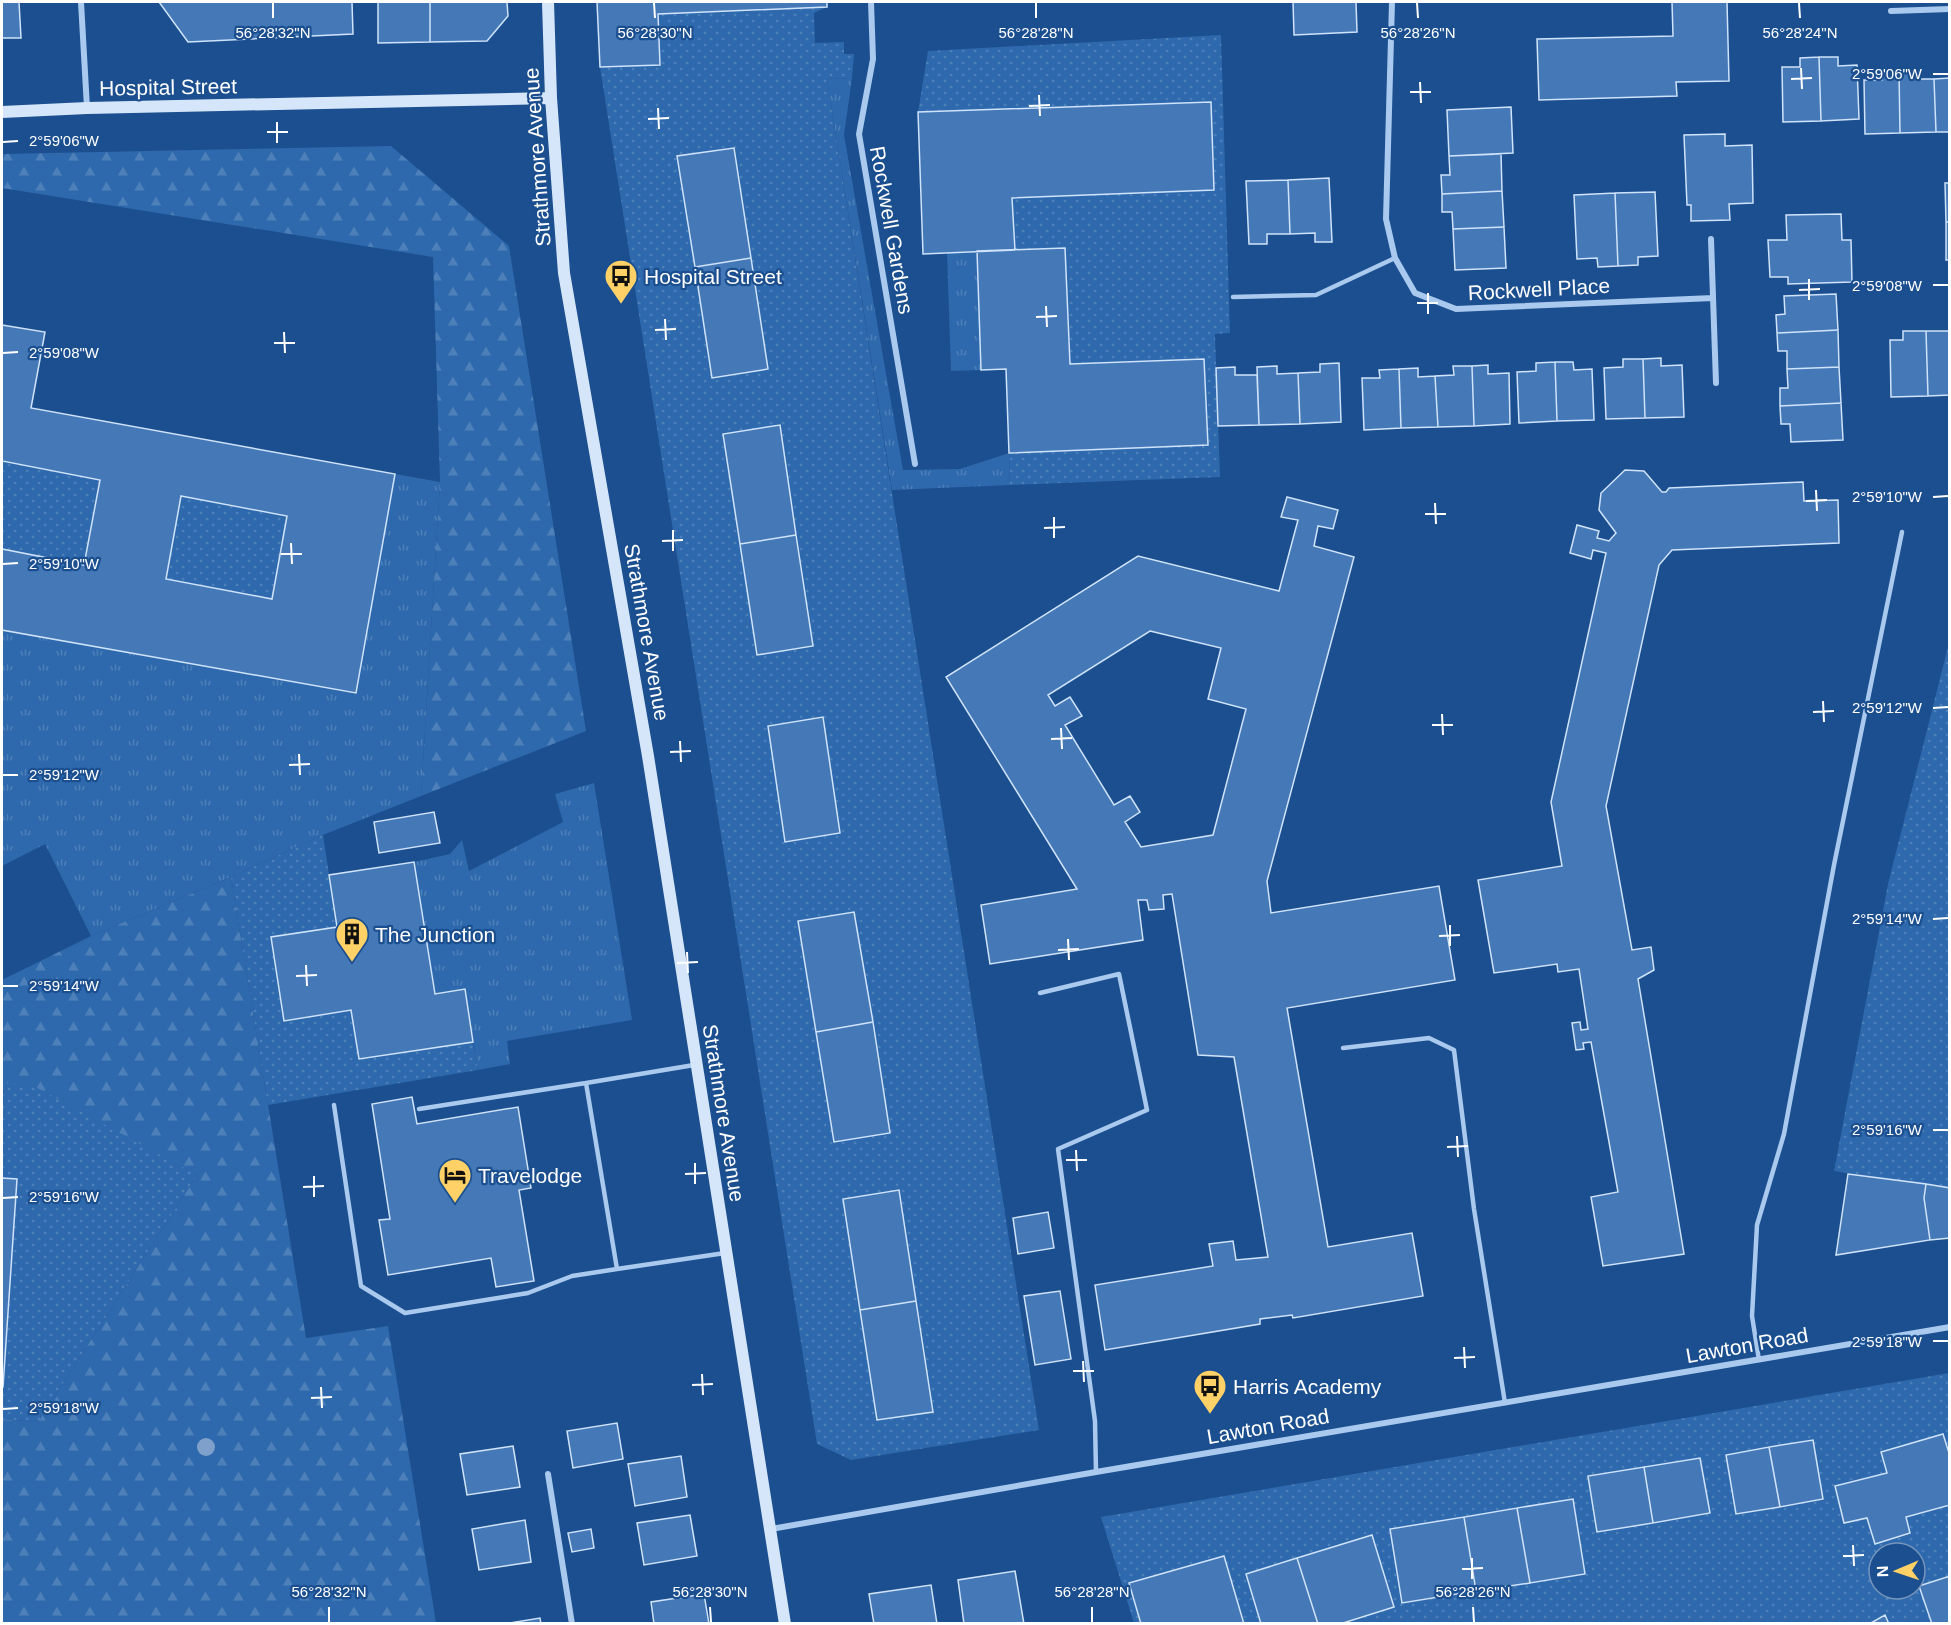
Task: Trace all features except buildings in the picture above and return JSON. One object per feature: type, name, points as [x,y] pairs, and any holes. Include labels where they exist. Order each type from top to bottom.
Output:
[{"type":"street","points":[[81,2],[87,108]]},
{"type":"street","name":"Strathmore Avenue","points":[[548,2],[551,98],[564,273],[629,642],[784,1623]]},
{"type":"street","name":"Rockwell Gardens","points":[[871,2],[873,59],[859,134],[915,464]]},
{"type":"street","name":"Rockwell Place","points":[[1392,2],[1386,219],[1395,258],[1415,293],[1456,309],[1713,298]]},
{"type":"street","points":[[1891,11],[1950,9]]},
{"type":"street","name":"Hospital Street","points":[[2,112],[87,108],[551,98]]},
{"type":"street","points":[[1711,239],[1716,383]]},
{"type":"street","name":"Lawton Road","points":[[770,1529],[1950,1327]]},
{"type":"street","points":[[548,1474],[572,1623]]},
{"type":"lane","points":[[1233,297],[1316,295],[1395,258]]},
{"type":"lane","points":[[1759,1360],[1752,1316],[1757,1225],[1784,1134],[1836,854],[1902,532]]},
{"type":"lane","points":[[1040,993],[1119,974],[1147,1110],[1058,1149],[1095,1421],[1096,1472]]},
{"type":"lane","points":[[1342,1048],[1429,1038],[1454,1050],[1474,1209],[1505,1402]]},
{"type":"lane","points":[[419,1109],[697,1065]]},
{"type":"lane","points":[[586,1083],[617,1269]]},
{"type":"lane","points":[[334,1106],[361,1286],[405,1313],[528,1293],[572,1276],[725,1253]]},
{"type":"green space","points":[[827,7],[814,13],[815,43],[844,42],[844,54],[854,54],[852,78],[827,79],[1039,1430],[851,1460],[817,1444],[600,67],[660,65],[658,14]]},
{"type":"green space","points":[[1221,35],[1230,333],[1215,334],[1220,477],[1010,485],[1009,453],[1208,445],[1204,359],[1070,364],[1065,249],[1015,250],[1012,198],[1214,190],[1211,102],[918,112],[928,51]]},
{"type":"green space","points":[[852,78],[844,135],[903,470],[960,469],[1009,453],[1010,485],[892,490],[827,79]]},
{"type":"green space","points":[[391,146],[509,246],[586,731],[421,796],[440,482],[433,257],[2,188],[2,154]]},
{"type":"green space","points":[[977,251],[981,370],[951,371],[947,253]]},
{"type":"green space","points":[[2,461],[100,480],[84,565],[2,549]]},
{"type":"green space","points":[[395,474],[440,482],[421,796],[323,835],[91,936],[45,844],[2,866],[2,630],[356,693]]},
{"type":"green space","points":[[181,496],[287,516],[272,599],[166,579]]},
{"type":"green space","points":[[1949,643],[1949,1188],[1834,1171],[1888,884]]},
{"type":"green space","points":[[594,783],[632,1020],[507,1041],[510,1064],[478,1070],[465,989],[435,994],[414,862],[450,854],[462,840],[469,871],[563,822],[555,794]]},
{"type":"green space","points":[[323,835],[337,927],[271,938],[284,1021],[351,1010],[360,1059],[473,1042],[478,1070],[268,1105],[231,877]]},
{"type":"green space","points":[[231,877],[306,1338],[388,1326],[436,1623],[2,1623],[2,1419],[38,1422],[197,1175],[5,1083],[2,1097],[2,980],[91,936]]},
{"type":"green space","points":[[4,1083],[32,1085],[197,1175],[38,1422],[2,1419],[2,1387],[17,1179],[2,1178]]},
{"type":"green space","points":[[1949,1373],[1949,1623],[1134,1623],[1101,1517]]},
{"type":"place","name":"Hospital Street","points":[[621,305]]},
{"type":"place","name":"The Junction","points":[[352,963]]},
{"type":"place","name":"Travelodge","points":[[455,1204]]},
{"type":"place","name":"Harris Academy","points":[[1210,1415]]}]
